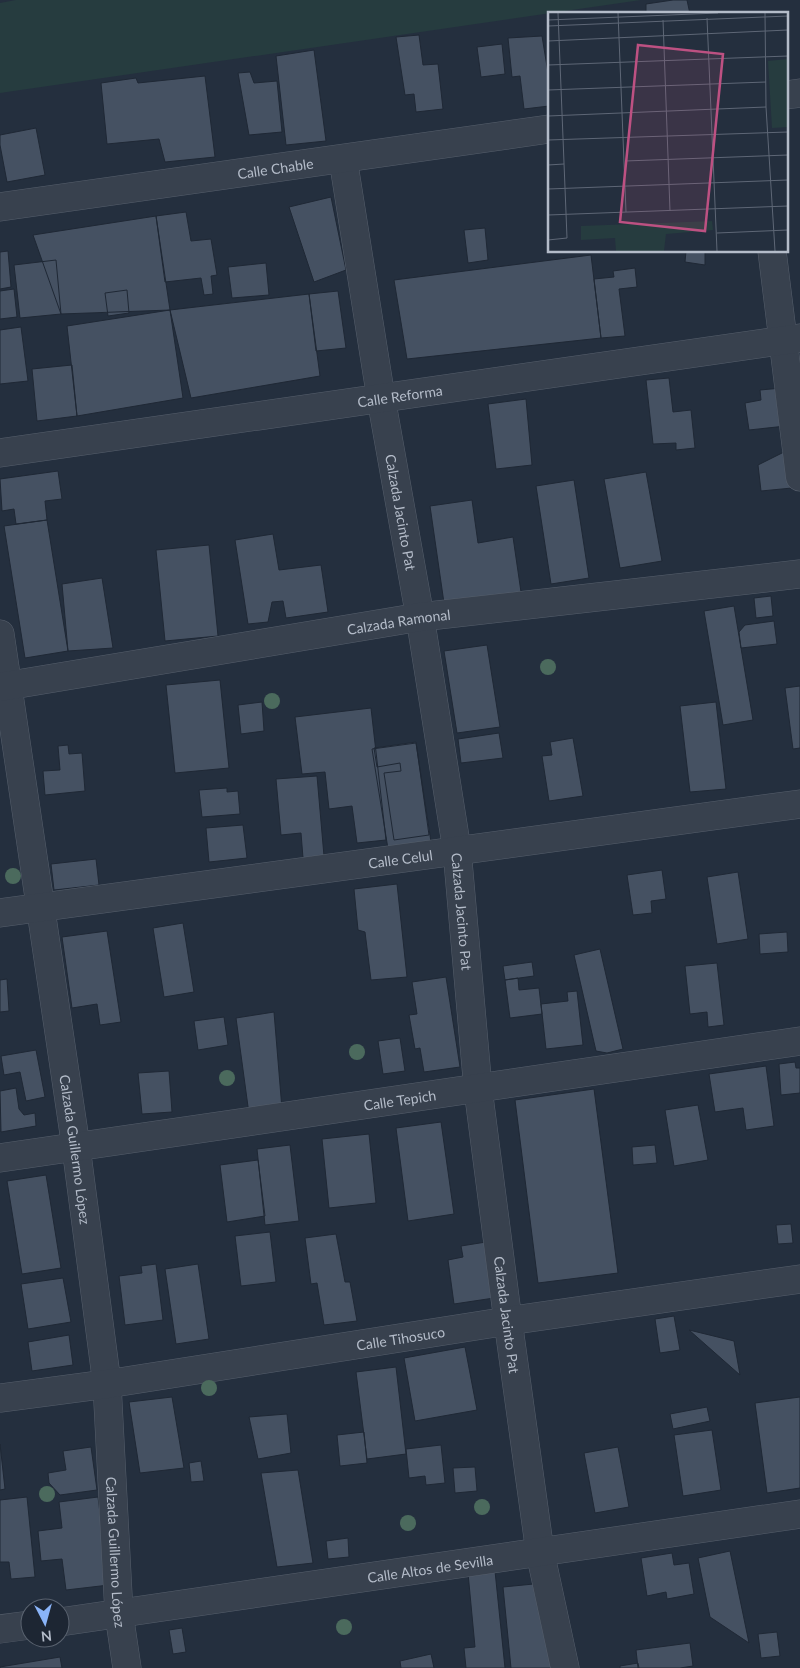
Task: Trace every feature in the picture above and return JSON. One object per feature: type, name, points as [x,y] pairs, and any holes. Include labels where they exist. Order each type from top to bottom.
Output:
[{"type":"street","name":"Calle Chable","points":[[0,207],[548,129]]},
{"type":"street","name":"Calzada Jacinto Pat","points":[[343,159],[381,398],[420,617],[456,850],[478,1089],[508,1321],[540,1552],[565,1668]]},
{"type":"street","points":[[772,252],[792,339],[800,477]]},
{"type":"street","name":"Calle Reforma","points":[[0,453],[792,339]]},
{"type":"street","name":"Calzada Ramonal","points":[[4,687],[420,617],[800,574]]},
{"type":"street","name":"Calzada Guillermo López","points":[[0,634],[4,687],[76,1148],[107,1384],[119,1614],[127,1668]]},
{"type":"street","name":"Calle Celul","points":[[0,913],[800,804]]},
{"type":"street","name":"Calle Tepich","points":[[0,1158],[800,1041]]},
{"type":"street","name":"Calle Tihosuco","points":[[0,1398],[107,1384],[508,1321],[800,1278]]},
{"type":"street","name":"Calle Altos de Sevilla","points":[[70,1621],[800,1514]]},
{"type":"street","points":[[0,1629],[20,1627]]},
{"type":"green space","points":[[16,0],[641,0],[0,93],[0,3]]},
{"type":"building","points":[[687,0],[690,12],[646,12],[646,4]]},
{"type":"building","points":[[419,35],[423,65],[438,64],[443,109],[416,112],[414,94],[405,95],[396,37]]},
{"type":"building","points":[[542,36],[548,73],[548,106],[524,109],[520,76],[512,77],[508,38]]},
{"type":"building","points":[[502,44],[505,74],[481,77],[477,47]]},
{"type":"building","points":[[314,50],[326,141],[286,145],[276,56]]},
{"type":"building","points":[[250,72],[254,83],[277,81],[282,132],[249,135],[238,73]]},
{"type":"building","points":[[205,76],[215,157],[165,162],[159,139],[107,144],[101,83],[136,78],[138,83]]},
{"type":"building","points":[[36,128],[45,175],[7,182],[0,135]]},
{"type":"building","points":[[331,197],[346,270],[314,282],[289,207]]},
{"type":"building","points":[[186,212],[191,241],[211,239],[217,275],[211,276],[213,294],[204,295],[201,278],[165,282],[156,216]]},
{"type":"building","points":[[156,216],[170,310],[61,314],[33,235]]},
{"type":"building","points":[[485,228],[488,260],[468,263],[464,230]]},
{"type":"building","points":[[8,251],[11,287],[0,289],[0,252]]},
{"type":"building","points":[[686,252],[705,252],[705,265],[685,262]]},
{"type":"building","points":[[591,255],[601,338],[407,359],[394,280]]},
{"type":"building","points":[[56,260],[61,314],[20,318],[14,265]]},
{"type":"building","points":[[266,263],[269,295],[232,298],[228,267]]},
{"type":"building","points":[[635,268],[637,287],[619,289],[625,336],[601,338],[594,279],[614,277],[613,271]]},
{"type":"building","points":[[14,289],[17,317],[0,319],[0,291]]},
{"type":"building","points":[[127,290],[129,313],[108,316],[105,293]]},
{"type":"building","points":[[338,291],[346,348],[316,351],[309,294]]},
{"type":"building","points":[[309,294],[320,376],[191,398],[170,310]]},
{"type":"building","points":[[170,310],[183,398],[77,416],[67,326]]},
{"type":"building","points":[[21,327],[28,381],[0,384],[0,330]]},
{"type":"building","points":[[72,365],[77,416],[37,421],[32,369]]},
{"type":"building","points":[[669,378],[673,412],[691,410],[695,448],[676,450],[676,443],[653,444],[646,380]]},
{"type":"building","points":[[782,388],[786,426],[749,430],[745,403],[761,400],[760,390]]},
{"type":"building","points":[[526,399],[532,465],[496,469],[488,404]]},
{"type":"building","points":[[788,450],[792,488],[761,491],[758,465]]},
{"type":"building","points":[[58,471],[62,499],[45,501],[47,520],[16,524],[14,509],[2,511],[0,479]]},
{"type":"building","points":[[646,472],[662,561],[620,568],[604,479]]},
{"type":"building","points":[[574,480],[589,578],[551,584],[536,486]]},
{"type":"building","points":[[472,500],[478,543],[513,537],[521,592],[444,603],[430,506]]},
{"type":"building","points":[[47,520],[68,651],[25,658],[4,526]]},
{"type":"building","points":[[273,534],[279,570],[321,565],[328,612],[286,618],[283,601],[272,602],[268,622],[248,624],[235,540]]},
{"type":"building","points":[[209,545],[218,636],[165,641],[156,550]]},
{"type":"building","points":[[102,578],[113,648],[68,651],[62,584]]},
{"type":"building","points":[[771,596],[773,616],[756,618],[754,598]]},
{"type":"building","points":[[734,606],[753,720],[723,725],[704,611]]},
{"type":"building","points":[[774,621],[777,644],[741,648],[739,632],[745,625]]},
{"type":"building","points":[[487,645],[500,727],[457,733],[444,651]]},
{"type":"building","points":[[220,680],[229,768],[175,773],[166,685]]},
{"type":"building","points":[[800,686],[800,748],[793,749],[785,688]]},
{"type":"building","points":[[262,702],[264,731],[241,734],[238,705]]},
{"type":"building","points":[[716,702],[726,789],[690,792],[680,706]]},
{"type":"building","points":[[371,708],[386,840],[357,843],[352,806],[329,809],[325,772],[302,774],[295,717]]},
{"type":"building","points":[[499,733],[503,758],[461,763],[458,739]]},
{"type":"building","points":[[573,738],[583,796],[549,801],[542,756],[552,755],[550,742]]},
{"type":"building","points":[[416,742],[429,835],[394,840],[384,773],[401,771],[400,763],[377,767],[374,748]]},
{"type":"building","points":[[416,743],[431,842],[388,849],[372,749]]},
{"type":"building","points":[[68,745],[69,754],[82,753],[85,791],[45,795],[43,771],[60,770],[58,746]]},
{"type":"building","points":[[317,776],[324,856],[303,858],[301,833],[281,835],[276,779]]},
{"type":"building","points":[[227,788],[227,792],[238,791],[240,814],[202,817],[199,790]]},
{"type":"building","points":[[243,825],[247,858],[209,862],[206,828]]},
{"type":"building","points":[[96,859],[99,885],[54,890],[51,864]]},
{"type":"building","points":[[662,870],[666,899],[651,901],[652,913],[633,915],[627,875]]},
{"type":"building","points":[[738,872],[748,939],[717,944],[707,877]]},
{"type":"building","points":[[397,884],[407,977],[371,980],[365,932],[358,930],[354,889]]},
{"type":"building","points":[[183,923],[194,992],[164,997],[153,928]]},
{"type":"building","points":[[107,931],[121,1022],[100,1025],[97,1004],[72,1008],[62,937]]},
{"type":"building","points":[[787,932],[788,952],[760,954],[759,934]]},
{"type":"building","points":[[600,949],[623,1049],[607,1053],[596,1051],[574,955]]},
{"type":"building","points":[[532,962],[534,976],[505,980],[503,966]]},
{"type":"building","points":[[717,963],[724,1025],[708,1027],[707,1012],[690,1014],[685,966]]},
{"type":"building","points":[[446,977],[460,1067],[424,1072],[420,1048],[415,1049],[409,1015],[417,1014],[412,982]]},
{"type":"building","points":[[518,978],[519,990],[539,988],[542,1014],[510,1018],[505,980]]},
{"type":"building","points":[[7,979],[9,1011],[0,1012],[0,980]]},
{"type":"building","points":[[577,991],[583,1045],[546,1049],[541,1004],[568,1001],[567,992]]},
{"type":"building","points":[[274,1012],[282,1109],[249,1114],[236,1018]]},
{"type":"building","points":[[224,1017],[228,1045],[198,1050],[194,1021]]},
{"type":"building","points":[[400,1038],[405,1071],[383,1074],[378,1041]]},
{"type":"building","points":[[36,1050],[45,1097],[26,1101],[20,1072],[4,1075],[1,1056]]},
{"type":"building","points":[[795,1062],[796,1068],[800,1068],[800,1093],[781,1095],[779,1064]]},
{"type":"building","points":[[766,1066],[774,1126],[746,1130],[743,1108],[715,1112],[709,1074]]},
{"type":"building","points":[[169,1071],[172,1112],[142,1114],[138,1073]]},
{"type":"building","points":[[16,1088],[19,1109],[24,1115],[35,1113],[36,1126],[1,1132],[0,1091]]},
{"type":"building","points":[[594,1089],[618,1273],[538,1283],[515,1100]]},
{"type":"building","points":[[698,1105],[708,1160],[674,1166],[665,1110]]},
{"type":"building","points":[[441,1122],[454,1214],[408,1221],[396,1128]]},
{"type":"building","points":[[369,1134],[376,1203],[329,1208],[322,1139]]},
{"type":"building","points":[[290,1145],[299,1221],[265,1225],[257,1149]]},
{"type":"building","points":[[655,1145],[657,1163],[633,1165],[632,1147]]},
{"type":"building","points":[[258,1160],[265,1216],[227,1222],[220,1165]]},
{"type":"building","points":[[46,1175],[61,1268],[22,1274],[7,1181]]},
{"type":"building","points":[[791,1224],[793,1243],[778,1244],[776,1225]]},
{"type":"building","points":[[270,1232],[276,1282],[241,1286],[235,1236]]},
{"type":"building","points":[[336,1234],[345,1282],[350,1282],[357,1321],[324,1325],[317,1283],[311,1284],[305,1238]]},
{"type":"building","points":[[486,1242],[494,1298],[454,1304],[448,1260],[463,1257],[461,1246]]},
{"type":"building","points":[[156,1264],[163,1320],[125,1325],[119,1276],[142,1273],[141,1266]]},
{"type":"building","points":[[198,1264],[209,1339],[176,1344],[165,1269]]},
{"type":"building","points":[[63,1278],[71,1322],[28,1329],[21,1284]]},
{"type":"building","points":[[674,1316],[680,1350],[660,1353],[655,1319]]},
{"type":"building","points":[[689,1330],[734,1341],[740,1375]]},
{"type":"building","points":[[69,1335],[73,1365],[32,1371],[28,1342]]},
{"type":"building","points":[[465,1347],[477,1410],[415,1421],[404,1358]]},
{"type":"building","points":[[396,1367],[406,1454],[367,1459],[356,1372]]},
{"type":"building","points":[[172,1397],[184,1468],[140,1473],[129,1402]]},
{"type":"building","points":[[800,1397],[800,1488],[767,1493],[755,1403]]},
{"type":"building","points":[[707,1407],[710,1421],[673,1429],[670,1414]]},
{"type":"building","points":[[287,1414],[291,1453],[258,1459],[249,1417]]},
{"type":"building","points":[[712,1430],[721,1490],[683,1496],[674,1435]]},
{"type":"building","points":[[364,1432],[367,1463],[340,1466],[337,1435]]},
{"type":"building","points":[[0,1444],[5,1489],[0,1490]]},
{"type":"building","points":[[441,1445],[445,1483],[426,1485],[425,1476],[409,1478],[406,1449]]},
{"type":"building","points":[[91,1447],[97,1490],[60,1495],[49,1483],[48,1473],[66,1470],[63,1451]]},
{"type":"building","points":[[618,1447],[629,1507],[595,1513],[584,1453]]},
{"type":"building","points":[[201,1461],[204,1481],[191,1482],[189,1463]]},
{"type":"building","points":[[475,1467],[477,1491],[455,1493],[453,1468]]},
{"type":"building","points":[[298,1470],[313,1563],[277,1567],[261,1473]]},
{"type":"building","points":[[27,1497],[35,1577],[11,1579],[9,1562],[0,1562],[0,1500]]},
{"type":"building","points":[[98,1497],[109,1585],[66,1590],[62,1559],[41,1561],[38,1531],[62,1528],[59,1502]]},
{"type":"building","points":[[348,1538],[349,1557],[328,1559],[326,1541]]},
{"type":"building","points":[[730,1551],[749,1643],[710,1617],[698,1558]]},
{"type":"building","points":[[672,1553],[674,1565],[689,1563],[694,1594],[667,1599],[666,1592],[647,1596],[641,1558]]},
{"type":"building","points":[[495,1571],[505,1668],[466,1668],[464,1648],[475,1647],[468,1573]]},
{"type":"building","points":[[544,1583],[551,1668],[511,1668],[503,1587]]},
{"type":"building","points":[[182,1628],[186,1652],[173,1654],[169,1630]]},
{"type":"building","points":[[777,1632],[780,1656],[761,1658],[758,1634]]},
{"type":"building","points":[[690,1643],[693,1666],[680,1668],[638,1668],[636,1650]]},
{"type":"building","points":[[431,1654],[434,1668],[401,1668],[400,1661]]},
{"type":"building","points":[[60,1657],[62,1668],[0,1668],[0,1667]]},
{"type":"building","points":[[638,1663],[639,1668],[620,1668],[620,1666]]}]
